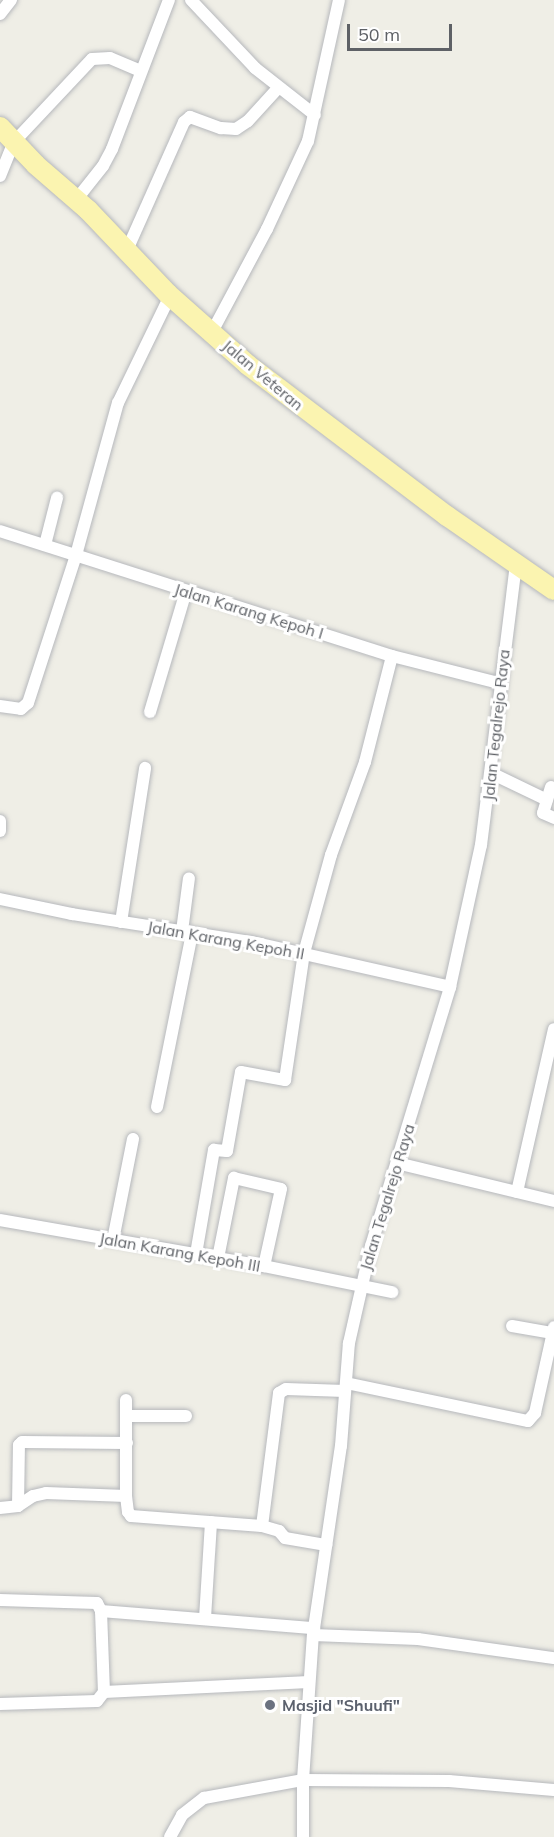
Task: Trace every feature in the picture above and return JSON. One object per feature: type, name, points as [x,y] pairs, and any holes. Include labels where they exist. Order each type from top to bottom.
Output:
[{"type":"main road","name":"Jalan Veteran","points":[[0,127],[127,250],[170,296],[248,365],[304,409],[554,590]]},
{"type":"street","points":[[0,14],[11,0]]},
{"type":"street","points":[[76,200],[97,175],[112,149],[169,0]]},
{"type":"street","points":[[191,0],[255,68],[315,115]]},
{"type":"street","points":[[212,332],[267,229],[308,141],[339,0]]},
{"type":"street","points":[[0,176],[14,142],[92,58],[110,58],[140,71]]},
{"type":"street","points":[[127,250],[184,122],[190,117],[221,128],[239,128],[278,88]]},
{"type":"street","points":[[0,706],[21,709],[28,703],[76,555],[118,403],[170,296]]},
{"type":"street","points":[[45,545],[57,498]]},
{"type":"street","name":"Jalan Karang Kepoh I","points":[[0,531],[392,656],[499,683]]},
{"type":"street","name":"Jalan Tegalrejo Raya","points":[[303,1837],[303,1780],[313,1631],[341,1446],[349,1343],[360,1286],[450,987],[481,845],[491,773],[499,683],[516,564]]},
{"type":"street","points":[[150,712],[186,591]]},
{"type":"street","points":[[196,1254],[214,1149],[227,1151],[241,1072],[285,1080],[304,953],[331,855],[365,762],[392,656]]},
{"type":"street","points":[[121,922],[145,768]]},
{"type":"street","points":[[491,773],[547,800]]},
{"type":"street","points":[[551,787],[543,813],[554,818]]},
{"type":"street","points":[[0,821],[0,831]]},
{"type":"street","points":[[157,1107],[187,932],[189,878]]},
{"type":"street","name":"Jalan Karang Kepoh II","points":[[0,899],[304,953],[450,987]]},
{"type":"street","points":[[517,1192],[554,1029]]},
{"type":"street","points":[[113,1240],[133,1139]]},
{"type":"street","points":[[397,1164],[554,1201]]},
{"type":"street","points":[[218,1258],[234,1178],[281,1189],[264,1266]]},
{"type":"street","name":"Jalan Karang Kepoh III","points":[[0,1220],[264,1266],[392,1292]]},
{"type":"street","points":[[262,1526],[279,1393],[286,1389],[345,1387],[528,1420],[535,1413],[553,1327],[512,1326]]},
{"type":"street","points":[[126,1400],[126,1496],[128,1512],[131,1516],[262,1526],[279,1531],[285,1538],[326,1545]]},
{"type":"street","points":[[127,1416],[186,1416]]},
{"type":"street","points":[[18,1506],[19,1445],[22,1442],[127,1443]]},
{"type":"street","points":[[0,1508],[18,1506],[33,1496],[46,1493],[126,1496]]},
{"type":"street","points":[[205,1618],[211,1522]]},
{"type":"street","points":[[0,1599],[90,1601],[97,1604],[101,1611],[104,1692],[97,1701],[0,1704]]},
{"type":"street","points":[[101,1611],[205,1618],[313,1631],[418,1639],[554,1658]]},
{"type":"street","points":[[104,1692],[309,1682]]},
{"type":"street","points":[[170,1837],[182,1815],[204,1798],[303,1780],[449,1781],[554,1790]]},
{"type":"place","name":"Masjid \"Shuufi\"","points":[[270,1705]]}]
